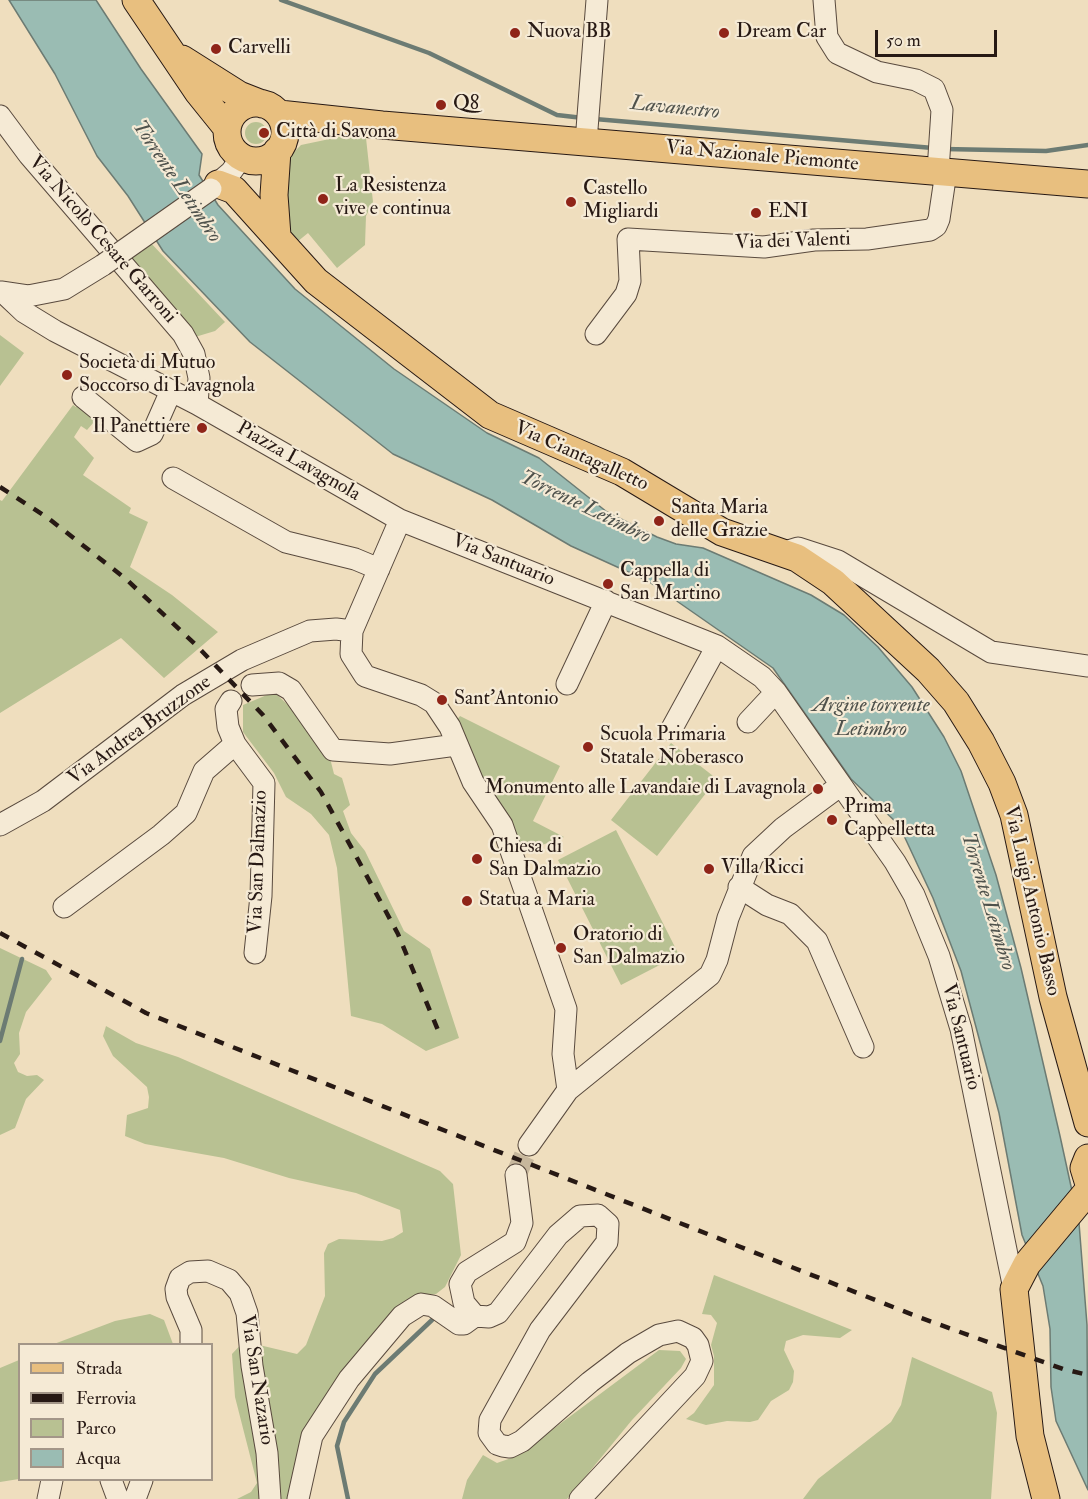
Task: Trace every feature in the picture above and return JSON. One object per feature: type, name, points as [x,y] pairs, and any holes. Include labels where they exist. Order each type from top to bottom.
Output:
[{"type":"main road","points":[[136,0],[174,53],[198,92],[227,129],[230,145],[264,152]]},
{"type":"main road","points":[[174,53],[239,95],[271,109],[285,132],[264,152]]},
{"type":"main road","points":[[227,129],[235,111],[253,103],[271,109]]},
{"type":"main road","name":"Via Nazionale Piemonte","points":[[271,109],[353,123],[586,137],[1088,184]]},
{"type":"main road","name":"Via Nazionale Piemonte","points":[[264,152],[353,123]]},
{"type":"main road","points":[[264,152],[274,195],[277,236]]},
{"type":"main road","name":"Via Ciantagalletto","points":[[214,186],[234,190],[316,281],[490,415],[515,428],[622,472],[722,532],[784,552]]},
{"type":"main road","name":"Via Luigi Antonio Basso","points":[[784,552],[817,569],[884,628],[956,702],[981,742],[1002,783],[1014,815],[1053,997],[1088,1123]]},
{"type":"main road","points":[[1014,1288],[1027,1264],[1085,1192],[1084,1168],[1088,1158]]},
{"type":"main road","name":"Via Santuario","points":[[1014,1288],[1030,1436],[1046,1499]]},
{"type":"street","points":[[824,0],[827,37],[837,53],[877,72],[916,80],[934,89],[942,110],[942,172]]},
{"type":"street","points":[[586,137],[590,3]]},
{"type":"street","name":"Via Nicolò Cesare Garroni","points":[[0,116],[29,155],[183,334],[194,354],[199,378],[197,404]]},
{"type":"street","points":[[3,293],[28,296],[64,289],[103,265],[264,152]]},
{"type":"street","name":"Via dei Valenti","points":[[596,334],[626,294],[630,281],[628,239],[764,247],[814,240],[867,239],[930,230],[936,226],[939,219],[942,172]]},
{"type":"street","name":"Piazza Lavagnola","points":[[3,293],[24,312],[55,331],[197,404],[400,520]]},
{"type":"street","points":[[83,397],[133,441],[137,441],[152,434],[171,390]]},
{"type":"street","points":[[173,478],[285,542],[355,559],[380,569]]},
{"type":"street","points":[[400,520],[352,631],[351,654],[364,676],[421,695],[434,703],[450,727],[473,782],[502,825],[566,1009],[562,1054],[568,1090]]},
{"type":"street","name":"Via Santuario","points":[[400,520],[717,646],[762,677],[776,692],[895,862],[914,895],[939,957],[961,1029],[1014,1288]]},
{"type":"street","name":"Via Ciantagalletto","points":[[784,552],[798,548],[838,561],[992,652],[1088,666]]},
{"type":"street","points":[[567,684],[606,602]]},
{"type":"street","name":"Via Andrea Bruzzone","points":[[0,825],[43,801],[183,695],[274,644],[310,631],[336,629],[352,631]]},
{"type":"street","points":[[671,730],[717,646]]},
{"type":"street","points":[[252,685],[279,682],[291,690],[333,750],[390,754],[456,745]]},
{"type":"street","points":[[748,722],[776,692]]},
{"type":"street","name":"Via San Dalmazio","points":[[231,701],[226,709],[228,727],[235,744],[264,783],[261,896],[255,953]]},
{"type":"street","points":[[64,907],[161,835],[186,813],[204,771],[235,744]]},
{"type":"street","points":[[529,1144],[568,1090],[710,975],[717,960],[739,887],[753,856],[783,828],[841,785]]},
{"type":"street","points":[[739,887],[768,905],[790,914],[817,941],[863,1047]]},
{"type":"street","points":[[475,1316],[464,1303],[460,1284],[467,1272],[515,1242],[522,1223],[516,1174]]},
{"type":"street","points":[[298,1499],[312,1436],[350,1379],[402,1316],[421,1304],[433,1306],[459,1324],[464,1324],[475,1316],[489,1317],[498,1312],[558,1235],[580,1216],[598,1215],[608,1224],[607,1242],[540,1330],[490,1419],[489,1433],[497,1444],[503,1446],[510,1447],[522,1441],[590,1382],[628,1353],[659,1335],[678,1331],[693,1338],[698,1345],[702,1361],[694,1376],[580,1499]]},
{"type":"street","name":"Via San Nazario","points":[[191,1343],[191,1330],[177,1298],[176,1289],[180,1278],[190,1272],[208,1271],[229,1280],[240,1293],[247,1313],[252,1366],[267,1453],[270,1499]]},
{"type":"street","points":[[48,1499],[52,1481]]},
{"type":"street","points":[[112,1481],[118,1499]]},
{"type":"street","points":[[135,1499],[141,1481]]},
{"type":"green space","points":[[256,122],[264,125],[267,133],[264,141],[256,144],[248,141],[245,133],[248,125]]},
{"type":"green space","points":[[344,136],[366,138],[373,202],[366,216],[365,245],[337,268],[308,233],[297,242],[290,235],[286,166],[292,154],[301,145]]},
{"type":"green space","points":[[149,241],[225,322],[215,331],[195,337],[126,260]]},
{"type":"green space","points":[[0,335],[24,353],[0,386]]},
{"type":"green space","points":[[81,400],[100,415],[87,430],[81,426],[74,437],[94,458],[83,475],[131,508],[129,513],[148,522],[130,567],[172,595],[218,632],[164,678],[121,638],[0,713],[0,500],[2,501],[73,405],[76,407]]},
{"type":"green space","points":[[274,692],[300,716],[329,754],[334,774],[342,778],[350,805],[343,811],[351,833],[365,851],[404,931],[430,949],[459,1038],[426,1051],[382,1024],[351,1016],[337,868],[329,835],[311,814],[286,797],[274,773],[243,732],[243,705]]},
{"type":"green space","points":[[460,716],[560,766],[533,821],[564,837],[520,853],[508,823],[459,734],[455,722]]},
{"type":"green space","points":[[671,743],[717,779],[657,856],[611,820]]},
{"type":"green space","points":[[616,830],[679,955],[621,985],[558,860]]},
{"type":"green space","points":[[0,948],[46,970],[52,979],[26,1012],[19,1033],[20,1054],[14,1063],[18,1072],[27,1076],[37,1075],[44,1080],[26,1099],[15,1128],[0,1135]]},
{"type":"green space","points":[[106,1026],[136,1043],[178,1057],[440,1171],[453,1184],[461,1255],[445,1287],[436,1294],[413,1297],[332,1393],[294,1499],[237,1499],[251,1492],[257,1483],[235,1397],[232,1354],[246,1339],[255,1344],[297,1354],[306,1345],[325,1296],[324,1253],[328,1244],[339,1239],[382,1241],[393,1238],[403,1232],[400,1210],[356,1193],[289,1178],[224,1158],[145,1144],[125,1136],[127,1115],[148,1108],[149,1097],[147,1087],[113,1056],[103,1036]]},
{"type":"green space","points":[[714,1275],[852,1330],[840,1338],[803,1335],[786,1341],[784,1350],[794,1371],[793,1382],[789,1390],[771,1401],[758,1420],[727,1421],[706,1425],[686,1419],[694,1413],[714,1385],[714,1356],[711,1345],[717,1323],[711,1315],[702,1314]]},
{"type":"green space","points":[[150,1314],[164,1320],[173,1343],[57,1343],[115,1321]]},
{"type":"green space","points":[[659,1350],[680,1351],[686,1359],[681,1368],[632,1420],[567,1499],[462,1499],[467,1480],[483,1455],[497,1463],[517,1456]]},
{"type":"green space","points":[[912,1357],[992,1392],[997,1413],[991,1499],[803,1499],[818,1479],[891,1422],[901,1405]]},
{"type":"green space","points":[[18,1360],[18,1479],[0,1482],[0,1368]]},
{"type":"water","name":"Argine torrente Letimbro","points":[[9,0],[96,0],[141,69],[202,154],[199,175],[218,205],[295,289],[394,369],[487,433],[539,458],[607,512],[657,537],[676,544],[703,548],[811,595],[844,615],[878,647],[912,687],[944,737],[961,771],[996,875],[1021,968],[1060,1136],[1079,1223],[1087,1325],[1088,1490],[1056,1421],[1051,1387],[1050,1329],[1043,1286],[1022,1235],[999,1113],[961,971],[933,898],[899,825],[851,779],[773,668],[648,581],[571,546],[492,500],[393,454],[250,342],[163,251],[128,196],[97,156],[55,74]]},
{"type":"waterway","name":"Lavanestro","points":[[281,0],[429,53],[557,115],[583,118]]},
{"type":"waterway","name":"Lavanestro","points":[[595,119],[933,148]]},
{"type":"waterway","name":"Lavanestro","points":[[944,149],[1046,151],[1088,145]]},
{"type":"waterway","points":[[0,1041],[22,959]]},
{"type":"waterway","points":[[348,1499],[337,1446],[344,1422],[375,1374],[432,1320]]},
{"type":"tunnel","points":[[516,1175],[529,1145]]},
{"type":"railway","points":[[0,487],[48,518],[126,579],[196,645],[263,715],[321,792],[398,934],[440,1035]]},
{"type":"railway","points":[[0,933],[146,1013],[921,1318],[1063,1369],[1088,1375]]},
{"type":"place","name":"Nuova BB","points":[[515,33]]},
{"type":"place","name":"Dream Car","points":[[724,33]]},
{"type":"place","name":"Carvelli","points":[[216,49]]},
{"type":"place","name":"Q8","points":[[441,105]]},
{"type":"place","name":"Città di Savona","points":[[264,133]]},
{"type":"place","name":"La Resistenza vive e continua","points":[[323,199]]},
{"type":"place","name":"Castello Migliardi","points":[[571,202]]},
{"type":"place","name":"ENI","points":[[756,213]]},
{"type":"place","name":"Società di Mutuo Soccorso di Lavagnola","points":[[67,375]]},
{"type":"place","name":"Il Panettiere","points":[[202,428]]},
{"type":"place","name":"Santa Maria delle Grazie","points":[[659,521]]},
{"type":"place","name":"Cappella di San Martino","points":[[608,584]]},
{"type":"place","name":"Sant'Antonio","points":[[442,700]]},
{"type":"place","name":"Scuola Primaria Statale Noberasco","points":[[588,747]]},
{"type":"place","name":"Monumento alle Lavandaie di Lavagnola","points":[[818,789]]},
{"type":"place","name":"Prima Cappelletta","points":[[832,820]]},
{"type":"place","name":"Chiesa di San Dalmazio","points":[[477,859]]},
{"type":"place","name":"Villa Ricci","points":[[709,869]]},
{"type":"place","name":"Statua a Maria","points":[[467,901]]},
{"type":"place","name":"Oratorio di San Dalmazio","points":[[561,948]]},
{"type":"water label","name":"Torrente Letimbro","points":[[176,182]]},
{"type":"water label","name":"Torrente Letimbro","points":[[585,508]]},
{"type":"water label","name":"Torrente Letimbro","points":[[987,902]]}]
